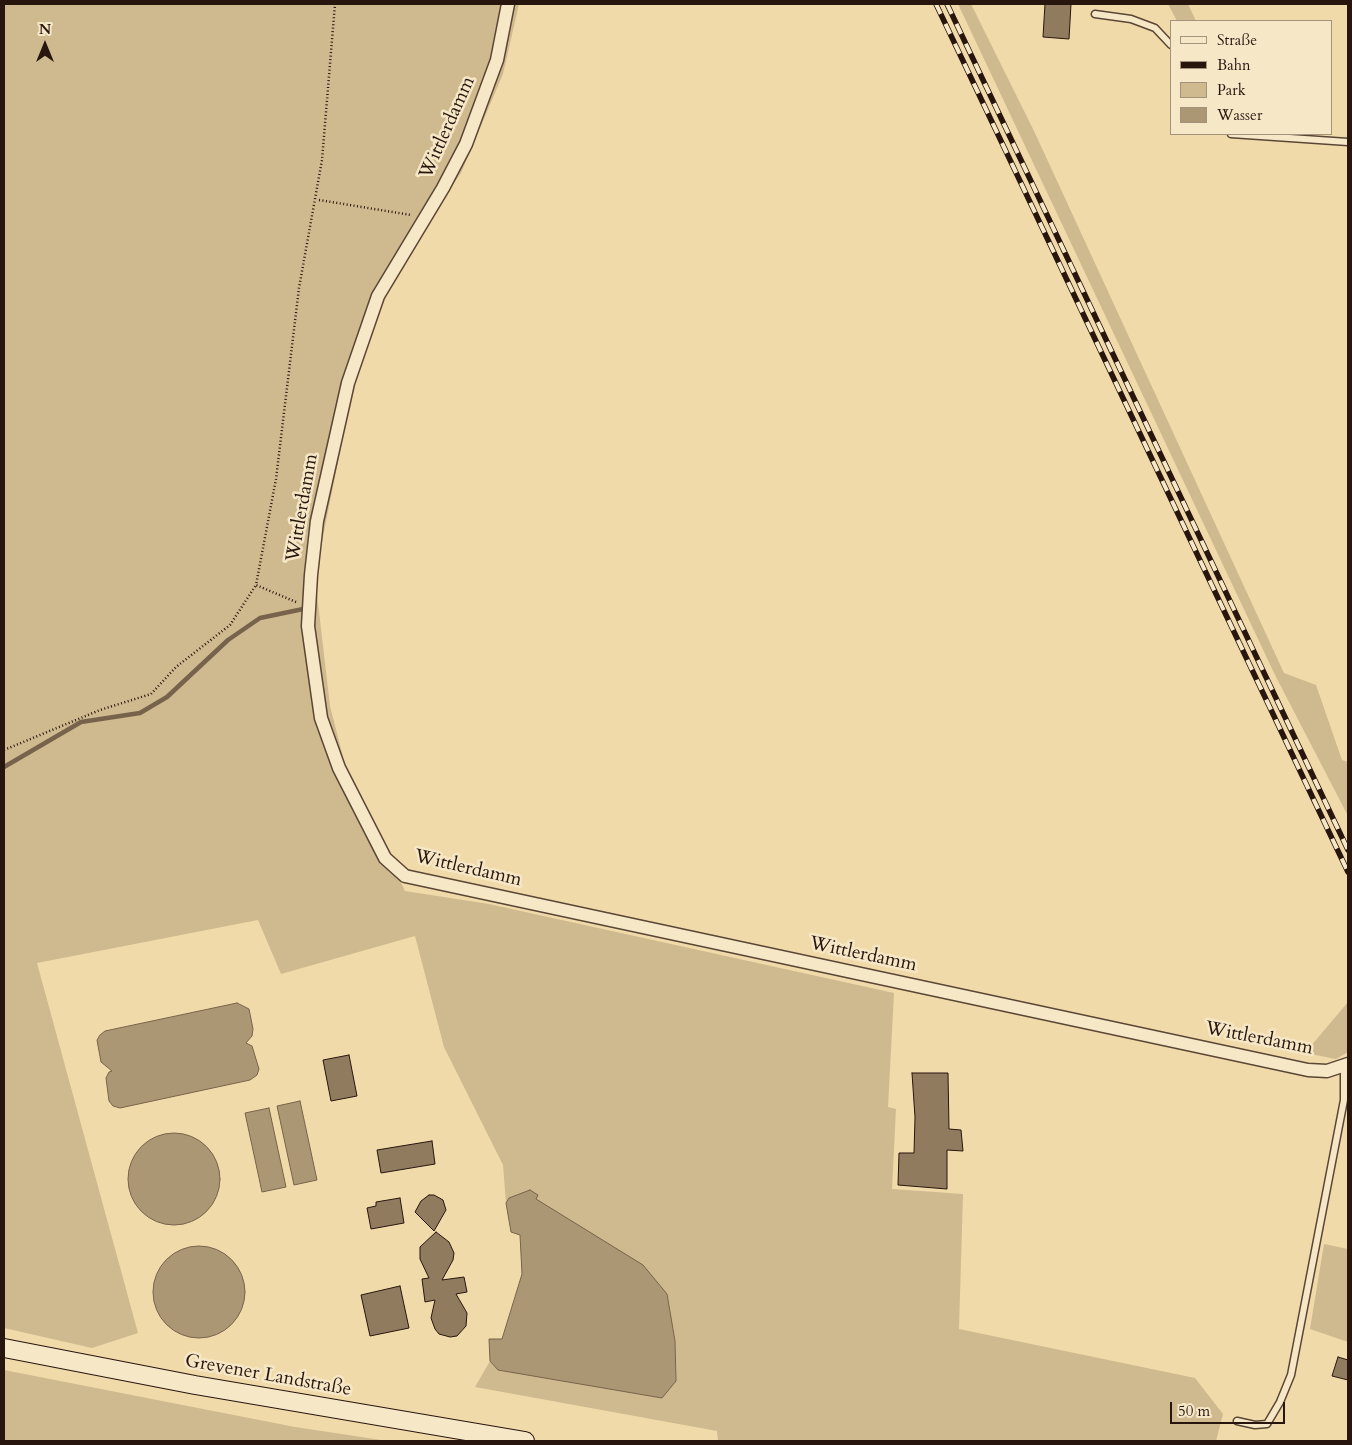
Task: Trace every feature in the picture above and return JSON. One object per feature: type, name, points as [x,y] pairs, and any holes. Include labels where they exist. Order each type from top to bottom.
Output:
[{"type":"street","name":"Wittlerdamm","points":[[508,4],[497,60],[466,144],[443,188],[378,296],[348,384],[317,521],[308,626],[321,718],[339,768],[385,858],[405,876],[1308,1070],[1326,1071],[1346,1065]]},
{"type":"street","name":"Grevener Landstraße","points":[[4,1348],[195,1385],[526,1441]]},
{"type":"lane","points":[[1094,14],[1131,19],[1155,28],[1170,44]]},
{"type":"lane","points":[[1246,135],[1348,142]]},
{"type":"lane","points":[[1237,1421],[1255,1425],[1267,1424],[1291,1375],[1344,1100],[1346,1065]]},
{"type":"path","points":[[4,750],[100,710],[151,694],[176,667],[230,626],[256,585],[276,479],[299,288],[322,160],[336,4]]},
{"type":"path","points":[[319,200],[424,217]]},
{"type":"path","points":[[256,585],[309,608]]},
{"type":"green space","points":[[4,4],[519,4],[503,74],[461,173],[401,259],[356,371],[315,577],[330,706],[347,772],[405,891],[489,904],[894,993],[888,1107],[896,1109],[892,1189],[963,1194],[959,1329],[1195,1378],[1223,1414],[1216,1441],[718,1441],[717,1431],[475,1387],[490,1361],[498,1370],[676,1381],[675,1341],[667,1294],[565,1217],[535,1199],[509,1198],[506,1203],[503,1165],[444,1047],[415,936],[281,974],[258,920],[37,963],[138,1333],[92,1348],[4,1328]]},
{"type":"green space","points":[[958,4],[971,4],[1034,131],[1284,673],[1316,685],[1342,760],[1348,762],[1348,816],[1275,675]]},
{"type":"green space","points":[[1168,4],[1188,4],[1196,20],[1176,20]]},
{"type":"green space","points":[[1348,1002],[1348,1052],[1336,1059],[1305,1053]]},
{"type":"green space","points":[[1324,1244],[1348,1249],[1348,1342],[1310,1329]]},
{"type":"green space","points":[[4,1370],[295,1427],[388,1441],[4,1441]]},
{"type":"water","points":[[237,1003],[249,1009],[253,1029],[252,1036],[246,1043],[252,1046],[259,1069],[257,1075],[250,1080],[120,1108],[113,1106],[109,1101],[106,1078],[109,1072],[112,1071],[101,1062],[97,1040],[105,1031]]},
{"type":"water","points":[[300,1101],[317,1180],[294,1185],[277,1106]]},
{"type":"water","points":[[269,1108],[286,1187],[262,1192],[245,1113]]},
{"type":"water","points":[[174,1133],[192,1136],[207,1146],[217,1161],[220,1179],[217,1197],[207,1212],[192,1222],[174,1225],[156,1222],[141,1212],[131,1197],[128,1179],[131,1161],[141,1146],[156,1136]]},
{"type":"water","points":[[530,1190],[538,1195],[536,1199],[643,1265],[667,1294],[675,1341],[676,1381],[662,1398],[498,1370],[490,1361],[489,1339],[502,1339],[522,1274],[520,1235],[511,1232],[506,1203],[509,1198]]},
{"type":"water","points":[[199,1246],[216,1250],[231,1260],[241,1275],[245,1292],[241,1309],[231,1324],[216,1334],[199,1338],[182,1334],[167,1324],[157,1309],[153,1292],[157,1275],[167,1260],[182,1250]]},
{"type":"building","points":[[1045,4],[1071,4],[1069,39],[1043,37]]},
{"type":"building","points":[[349,1055],[357,1096],[331,1101],[323,1060]]},
{"type":"building","points":[[912,1073],[948,1073],[949,1129],[961,1130],[963,1151],[947,1150],[947,1189],[898,1185],[899,1153],[914,1153],[915,1117]]},
{"type":"building","points":[[432,1141],[435,1164],[381,1173],[377,1150]]},
{"type":"building","points":[[429,1195],[434,1195],[443,1200],[446,1210],[434,1231],[415,1212],[421,1201]]},
{"type":"building","points":[[400,1198],[404,1223],[371,1229],[367,1208],[376,1206],[376,1202]]},
{"type":"building","points":[[436,1232],[449,1242],[454,1253],[453,1260],[442,1280],[464,1277],[467,1292],[456,1294],[467,1313],[466,1326],[457,1336],[450,1337],[439,1334],[431,1318],[435,1300],[425,1302],[422,1279],[429,1278],[420,1259],[420,1247]]},
{"type":"building","points":[[400,1286],[409,1328],[370,1336],[361,1295]]},
{"type":"building","points":[[1338,1357],[1348,1360],[1348,1380],[1332,1376]]},
{"type":"waterway","points":[[4,767],[81,722],[140,713],[167,697],[228,640],[260,618],[308,608]]},
{"type":"railway","points":[[936,4],[1348,872]]},
{"type":"railway","points":[[947,4],[1348,850]]}]
